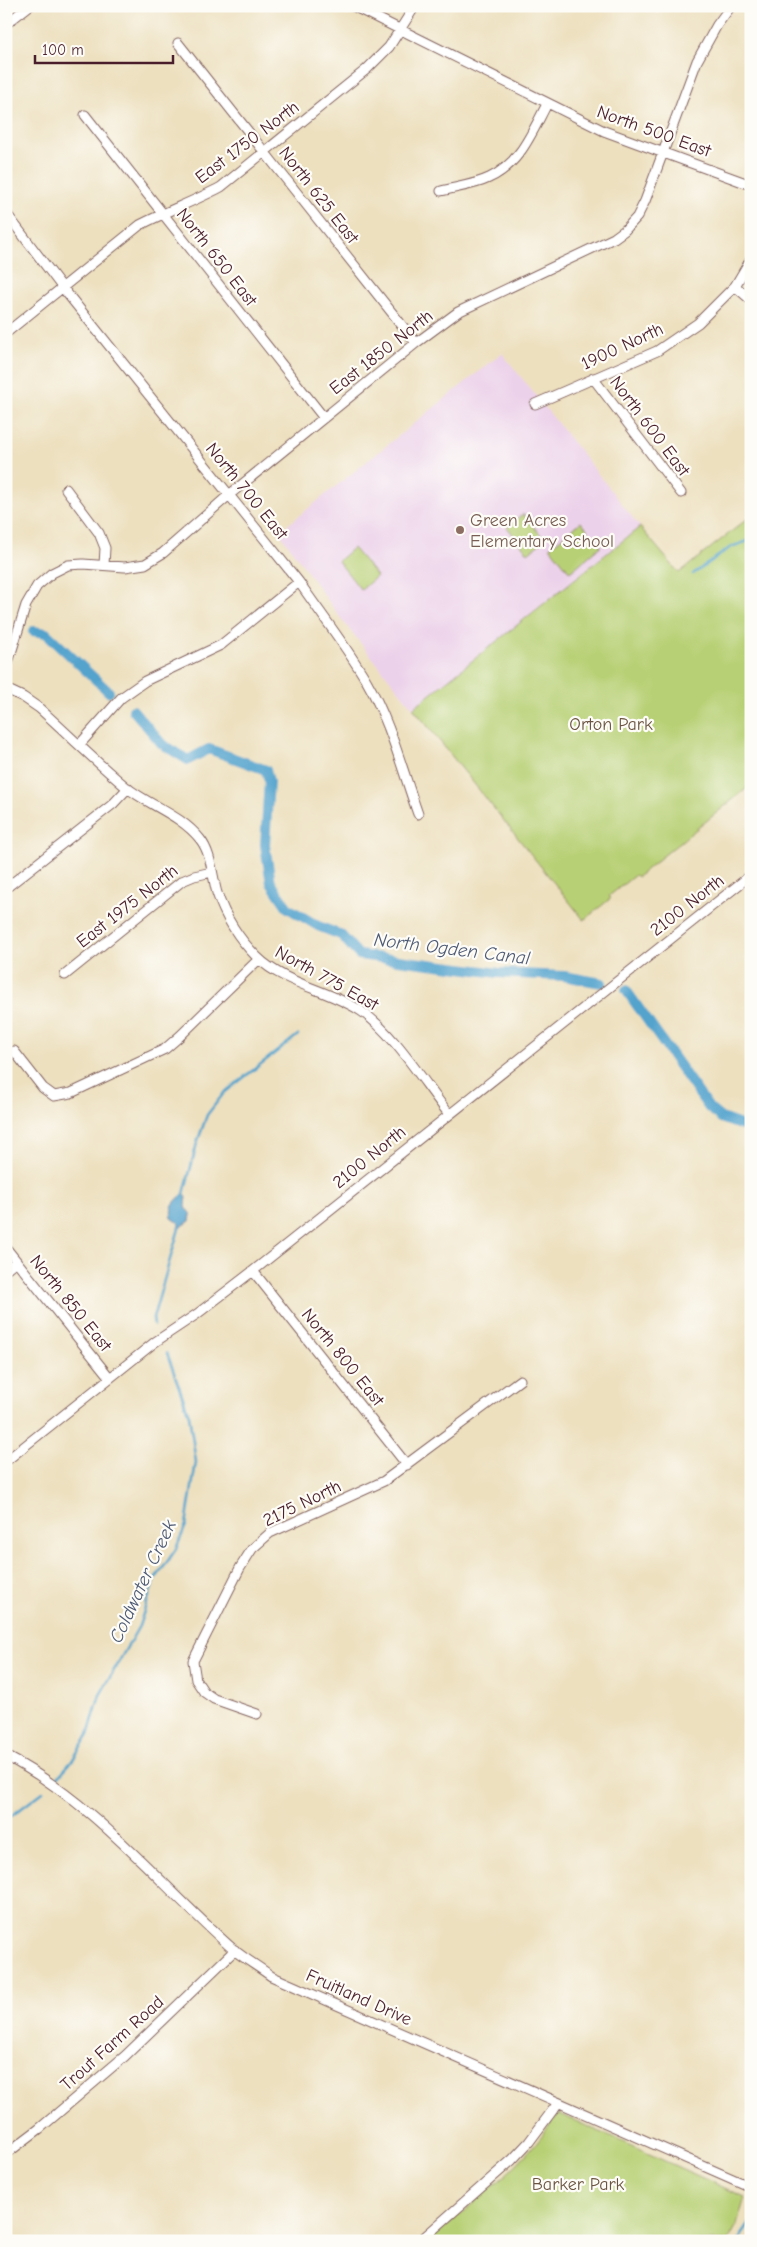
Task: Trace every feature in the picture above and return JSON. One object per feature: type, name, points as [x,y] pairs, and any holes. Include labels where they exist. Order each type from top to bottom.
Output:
[{"type":"street","points":[[6,24],[29,6]]},
{"type":"street","points":[[353,6],[547,104],[524,148],[506,168],[488,178],[441,190]]},
{"type":"street","name":"East 1750 North","points":[[6,333],[140,225],[162,213],[196,200],[221,186],[264,152],[367,69],[389,47],[398,30],[415,6]]},
{"type":"street","name":"East 1850 North","points":[[6,669],[26,606],[37,586],[52,573],[68,565],[125,567],[145,564],[163,553],[229,495],[416,343],[458,312],[596,248],[625,230],[637,217],[645,201],[697,61],[717,25],[731,6]]},
{"type":"street","name":"North 625 East","points":[[178,43],[416,343]]},
{"type":"street","name":"North 500 East","points":[[547,104],[604,132],[664,152],[751,185]]},
{"type":"street","name":"North 650 East","points":[[85,115],[324,418]]},
{"type":"street","name":"North 700 East","points":[[6,213],[62,287],[299,582],[366,680],[381,711],[418,814]]},
{"type":"street","name":"1900 North","points":[[536,404],[657,351],[698,323],[735,286],[751,259]]},
{"type":"street","points":[[735,286],[751,300]]},
{"type":"street","name":"North 600 East","points":[[593,378],[681,494]]},
{"type":"street","points":[[66,489],[99,533],[105,548],[104,565]]},
{"type":"street","points":[[80,744],[133,688],[145,680],[221,646],[299,582]]},
{"type":"street","name":"North 775 East","points":[[6,689],[23,697],[39,708],[128,788],[188,826],[202,840],[225,914],[242,941],[259,959],[280,973],[360,1010],[376,1022],[449,1114]]},
{"type":"street","points":[[6,888],[113,804],[128,788]]},
{"type":"street","name":"East 1975 North","points":[[65,975],[182,881],[212,872]]},
{"type":"street","name":"2100 North","points":[[6,1461],[155,1342],[197,1314],[253,1271],[751,875]]},
{"type":"street","points":[[14,1051],[43,1088],[54,1096],[71,1093],[165,1048],[180,1036],[259,959]]},
{"type":"street","name":"North 850 East","points":[[6,1248],[110,1378]]},
{"type":"street","points":[[6,1269],[16,1261]]},
{"type":"street","name":"North 800 East","points":[[253,1271],[407,1464]]},
{"type":"street","name":"2175 North","points":[[257,1714],[214,1699],[204,1692],[196,1680],[194,1662],[240,1568],[252,1549],[270,1533],[347,1500],[384,1481],[520,1380]]},
{"type":"street","name":"Fruitland Drive","points":[[6,1756],[26,1766],[84,1809],[139,1857],[235,1950],[271,1976],[751,2187]]},
{"type":"street","name":"Trout Farm Road","points":[[6,2154],[39,2130],[125,2056],[235,1950]]},
{"type":"street","points":[[420,2241],[512,2160],[529,2142],[558,2103]]},
{"type":"shaded area","name":"Green Acres Elementary School","points":[[502,353],[640,527],[413,708],[342,620],[279,532]]},
{"type":"green space","points":[[523,514],[545,540],[528,553],[507,527]]},
{"type":"green space","name":"Orton Park","points":[[751,516],[751,785],[637,877],[635,875],[609,896],[611,898],[584,920],[413,708],[640,527],[679,573]]},
{"type":"green space","points":[[581,522],[601,546],[570,572],[550,547]]},
{"type":"green space","points":[[353,548],[377,576],[361,590],[338,561]]},
{"type":"green space","name":"Barker Park","points":[[560,2114],[745,2197],[737,2225],[728,2241],[428,2241],[514,2167],[529,2151],[556,2115]]},
{"type":"water","points":[[183,1194],[187,1196],[186,1207],[191,1215],[190,1221],[178,1229],[179,1223],[172,1218],[171,1209]]},
{"type":"waterway","name":"Coldwater Creek","points":[[693,574],[731,547],[751,540]]},
{"type":"waterway","name":"North Ogden Canal","points":[[33,631],[46,633],[109,692]]},
{"type":"waterway","name":"North Ogden Canal","points":[[133,710],[162,744],[188,760],[209,749],[266,770],[269,781],[265,845],[271,883],[288,908],[318,926],[341,935],[359,955],[499,973],[564,976],[602,983]]},
{"type":"waterway","name":"North Ogden Canal","points":[[626,990],[709,1108],[721,1118],[751,1129]]},
{"type":"waterway","name":"Coldwater Creek","points":[[183,1198],[197,1143],[207,1115],[224,1093],[298,1035]]},
{"type":"waterway","name":"Coldwater Creek","points":[[154,1325],[153,1318],[180,1225]]},
{"type":"waterway","name":"Coldwater Creek","points":[[56,1779],[72,1761],[88,1735],[100,1695],[139,1626],[154,1581],[176,1549],[186,1525],[196,1462],[189,1415],[167,1353]]},
{"type":"waterway","name":"Coldwater Creek","points":[[6,1820],[43,1792]]},
{"type":"waterway","points":[[738,2241],[751,2222]]},
{"type":"place","name":"Green Acres Elementary School","points":[[460,530]]}]
